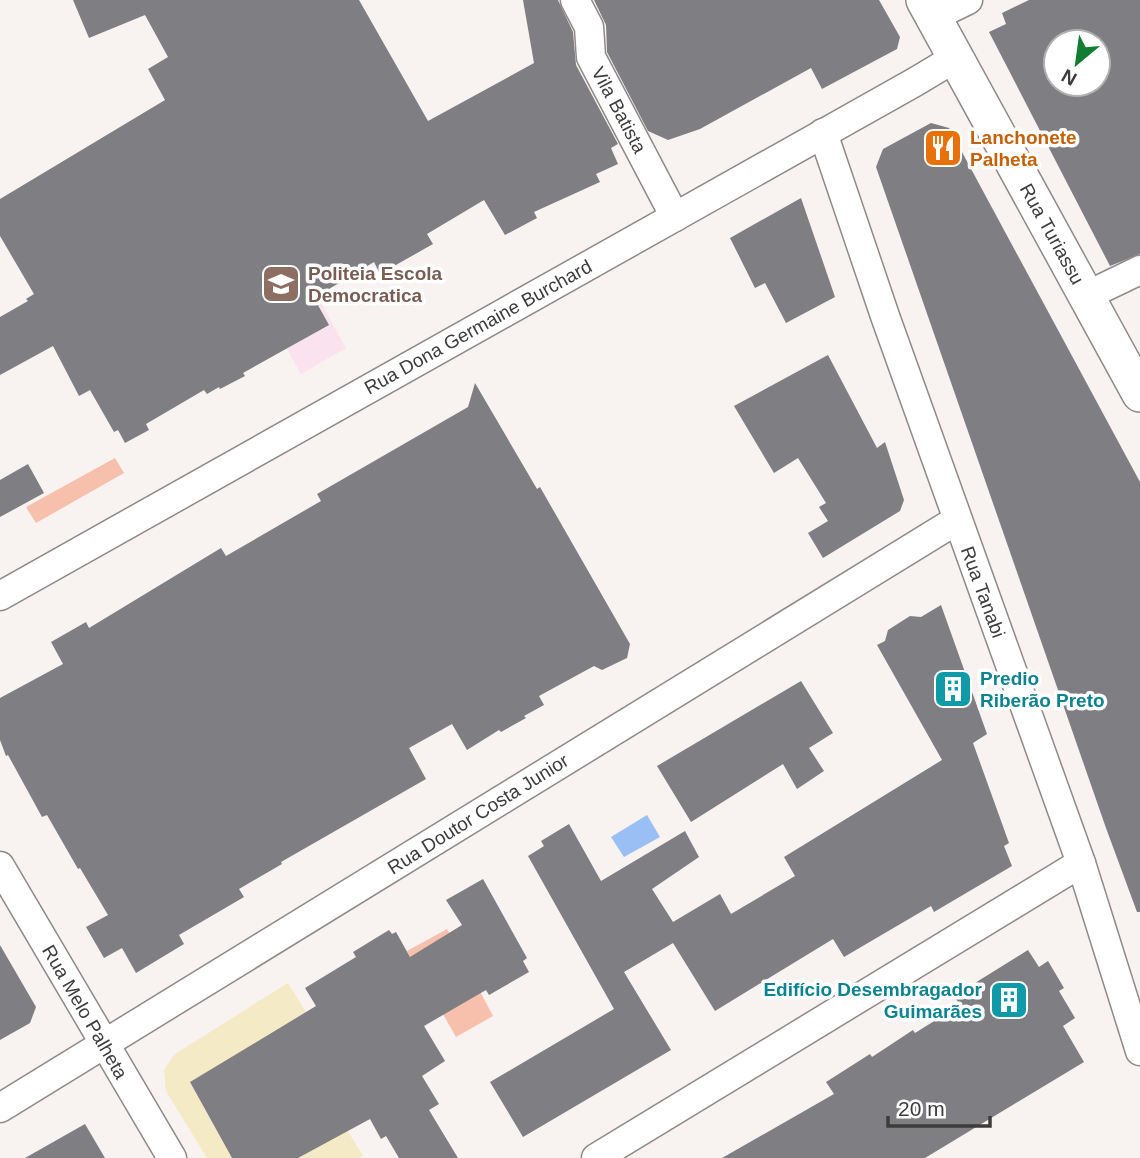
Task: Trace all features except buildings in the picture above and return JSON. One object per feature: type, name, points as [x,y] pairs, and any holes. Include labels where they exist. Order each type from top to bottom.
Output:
[{"type":"street","name":"Vila Batista","points":[[575,0],[589,27],[591,57],[675,217]]},
{"type":"street","points":[[928,8],[968,0]]},
{"type":"street","name":"Rua Turiassu","points":[[928,8],[1140,394]]},
{"type":"street","name":"Rua Dona Germaine Burchard","points":[[0,596],[955,58]]},
{"type":"street","name":"Rua Tanabi","points":[[823,133],[957,520],[1081,863],[1140,1051]]},
{"type":"street","points":[[1086,296],[1140,270]]},
{"type":"street","name":"Rua Doutor Costa Junior","points":[[0,1108],[957,520]]},
{"type":"street","points":[[596,1158],[1081,863]]},
{"type":"street","name":"Rua Melo Palheta","points":[[0,866],[172,1158]]},
{"type":"shaded area","name":"Politeia Escola Democratica","points":[[246,169],[346,348],[301,374],[201,196]]},
{"type":"shaded area","points":[[115,458],[124,473],[36,523],[26,507]]},
{"type":"shaded area","points":[[447,929],[493,1016],[456,1037],[407,951]]},
{"type":"sand","points":[[288,983],[306,1012],[190,1082],[232,1158],[207,1158],[166,1091],[164,1070],[175,1054]]},
{"type":"sand","points":[[344,1125],[363,1156],[298,1158]]},
{"type":"water","points":[[647,815],[660,837],[624,857],[611,837]]},
{"type":"place","name":"Lanchonete Palheta","points":[[943,148]]},
{"type":"place","name":"Politeia Escola Democratica","points":[[281,284]]},
{"type":"place","name":"Predio Riberão Preto","points":[[953,689]]},
{"type":"place","name":"Edifício Desembragador Guimarães","points":[[1009,1000]]}]
